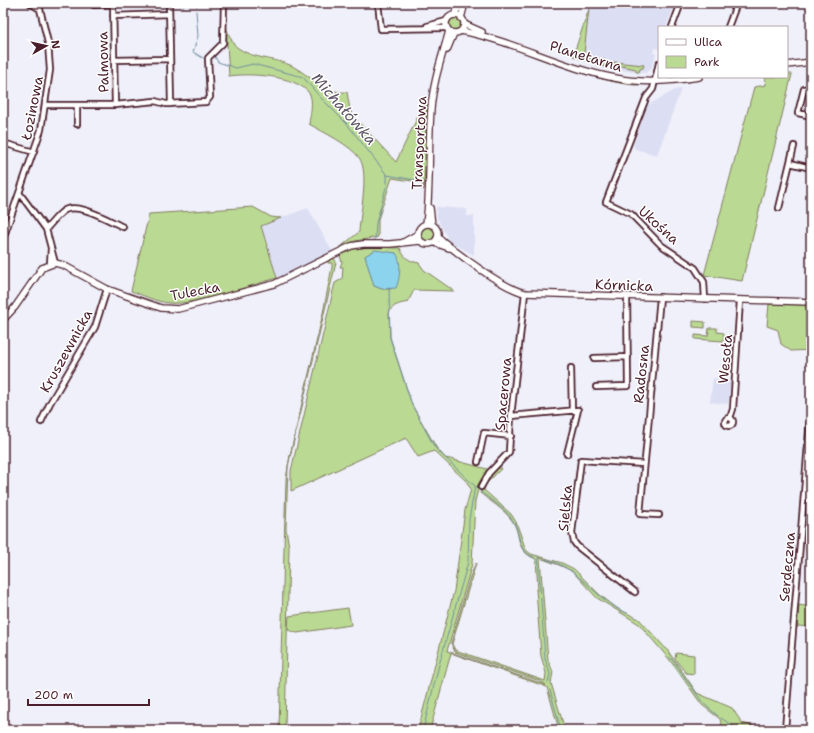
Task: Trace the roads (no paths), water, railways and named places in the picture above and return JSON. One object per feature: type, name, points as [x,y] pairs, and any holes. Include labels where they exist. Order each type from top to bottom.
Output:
[{"type":"street","points":[[30,3],[40,9]]},
{"type":"street","name":"Łozinowa","points":[[3,239],[11,212],[20,194],[41,130],[45,105],[50,70],[48,43],[40,3]]},
{"type":"street","points":[[169,3],[171,104]]},
{"type":"street","points":[[115,105],[155,101],[171,104],[206,102],[210,97],[208,58],[223,43],[224,3]]},
{"type":"street","points":[[378,3],[381,29],[422,27],[461,31],[464,24],[461,18],[454,15]]},
{"type":"street","points":[[422,27],[446,21],[454,15],[461,3]]},
{"type":"street","points":[[461,18],[465,3]]},
{"type":"street","points":[[672,26],[681,3]]},
{"type":"street","points":[[728,26],[738,3]]},
{"type":"street","name":"Palmowa","points":[[45,105],[115,105],[113,4],[94,5]]},
{"type":"street","points":[[113,16],[169,14]]},
{"type":"street","points":[[446,21],[450,31]]},
{"type":"street","name":"Planetarna","points":[[464,24],[493,38]]},
{"type":"street","name":"Transportowa","points":[[429,225],[431,108],[435,85],[450,31]]},
{"type":"street","name":"Planetarna","points":[[461,31],[493,38],[602,75],[624,80],[654,82],[690,78]]},
{"type":"street","points":[[114,60],[170,59]]},
{"type":"street","points":[[788,65],[811,62]]},
{"type":"street","points":[[654,82],[658,67]]},
{"type":"street","name":"Ukośna","points":[[654,82],[653,89],[646,98],[606,202],[631,214],[661,245],[695,268],[704,282],[705,299]]},
{"type":"street","points":[[811,88],[804,89],[798,113],[811,116]]},
{"type":"street","points":[[77,105],[77,124]]},
{"type":"street","points":[[3,143],[34,152]]},
{"type":"street","points":[[779,208],[794,146]]},
{"type":"street","points":[[790,163],[811,168]]},
{"type":"street","points":[[3,320],[15,307],[42,268],[53,263],[51,246],[46,229],[20,194]]},
{"type":"street","points":[[46,229],[57,219],[61,212],[70,208],[86,210],[122,227]]},
{"type":"street","points":[[401,243],[420,241],[427,245],[436,240],[438,231],[429,225],[420,228],[418,234],[420,241]]},
{"type":"street","points":[[401,243],[418,234]]},
{"type":"street","name":"Kórnicka","points":[[436,240],[510,287],[525,293],[811,302]]},
{"type":"street","name":"Tulecka","points":[[53,263],[64,266],[107,289],[161,308],[182,309],[262,288],[292,277],[351,246],[401,243]]},
{"type":"street","name":"Kruszewnicka","points":[[41,422],[50,403],[95,327],[107,289]]},
{"type":"street","name":"Spacerowa","points":[[481,487],[489,473],[509,452],[511,416],[525,293]]},
{"type":"street","points":[[596,386],[628,386],[627,296]]},
{"type":"street","name":"Radosna","points":[[659,515],[640,514],[660,298]]},
{"type":"street","name":"Wesoła","points":[[730,418],[733,409],[740,300]]},
{"type":"street","points":[[594,358],[628,357]]},
{"type":"street","points":[[571,368],[572,410]]},
{"type":"street","name":"Serdeczna","points":[[785,730],[811,407]]},
{"type":"street","points":[[511,416],[578,410],[567,454]]},
{"type":"street","points":[[478,462],[484,433],[510,436]]},
{"type":"street","name":"Sielska","points":[[635,592],[577,546],[572,533],[581,460],[644,464]]},
{"type":"water","points":[[375,250],[396,253],[398,256],[400,270],[396,288],[382,289],[374,286],[365,256]]},
{"type":"waterway","name":"Michałówka","points":[[196,11],[198,36],[193,52],[203,58]]},
{"type":"waterway","name":"Michałówka","points":[[215,57],[218,62],[236,68],[253,64],[303,77],[320,97],[347,124],[387,175],[387,184],[376,223],[375,240]]},
{"type":"waterway","points":[[387,175],[421,181]]},
{"type":"waterway","name":"Michałówka","points":[[389,288],[390,338],[412,405],[435,448],[478,489]]},
{"type":"waterway","points":[[423,730],[439,665],[468,562],[469,519],[475,487]]},
{"type":"waterway","name":"Michałówka","points":[[480,491],[510,517],[516,526],[522,547],[529,555],[534,557]]},
{"type":"waterway","points":[[538,557],[545,659],[550,674],[548,683]]},
{"type":"waterway","name":"Michałówka","points":[[545,559],[569,570],[605,600],[627,613]]},
{"type":"waterway","name":"Michałówka","points":[[670,657],[703,703],[718,716]]},
{"type":"waterway","points":[[550,690],[561,730]]},
{"type":"waterway","name":"Michałówka","points":[[721,718],[739,730]]}]
